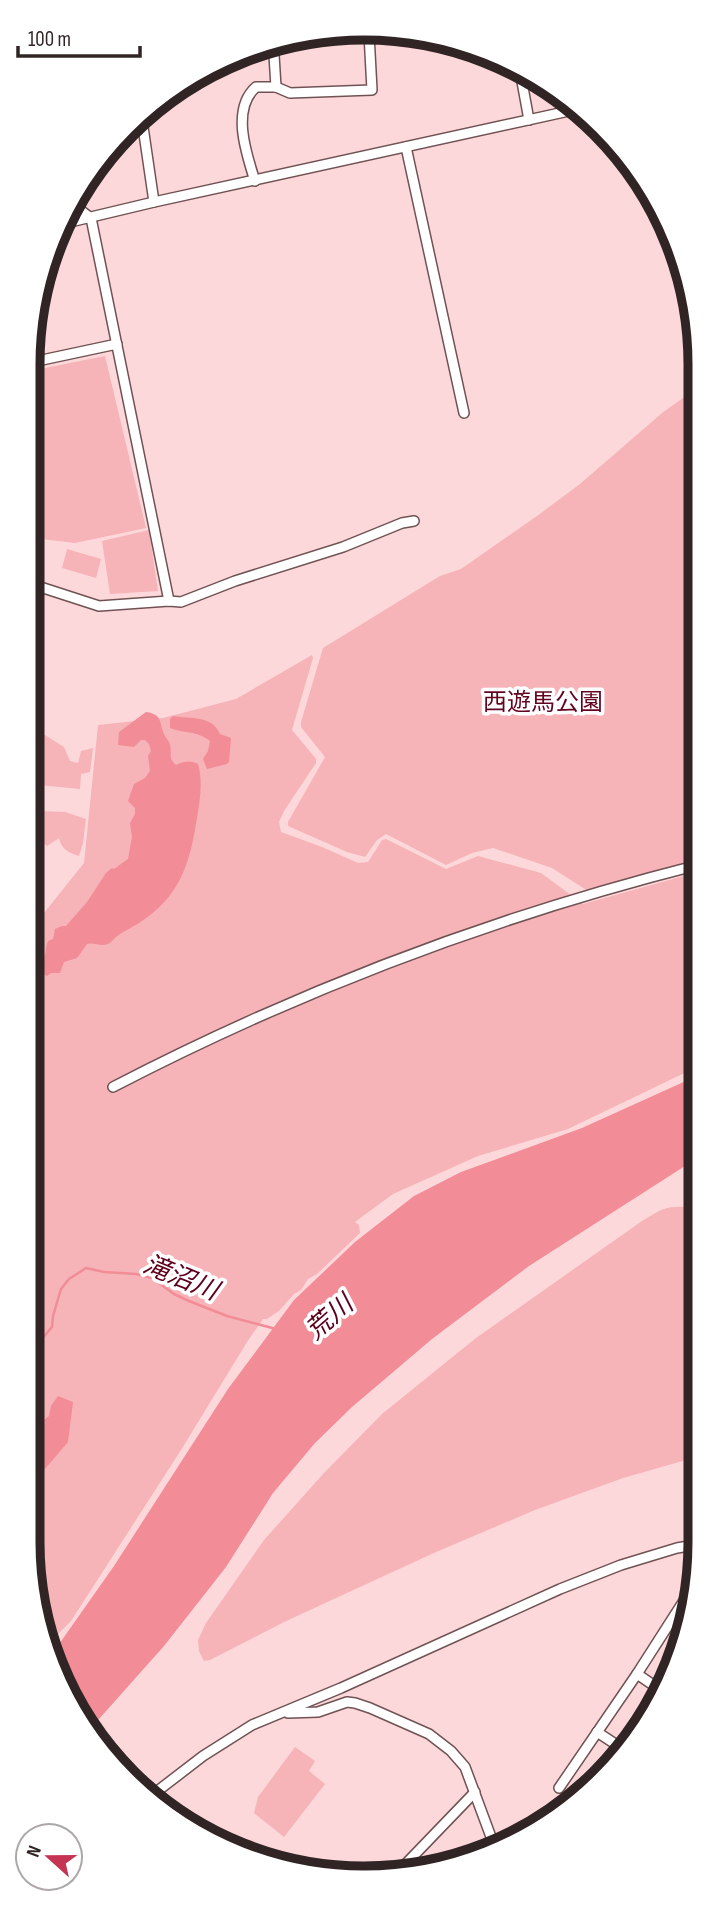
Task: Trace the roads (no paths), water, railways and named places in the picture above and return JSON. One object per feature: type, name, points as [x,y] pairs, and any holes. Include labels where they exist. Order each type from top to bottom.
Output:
[{"type":"street","points":[[254,181],[244,145],[244,105],[250,92],[256,87],[276,87],[290,93],[372,90],[369,40]]},
{"type":"street","points":[[273,53],[276,87]]},
{"type":"street","points":[[522,82],[528,120]]},
{"type":"street","points":[[74,221],[566,112]]},
{"type":"street","points":[[143,128],[154,202]]},
{"type":"street","points":[[406,147],[464,413]]},
{"type":"street","points":[[80,210],[91,218],[169,601]]},
{"type":"street","points":[[40,360],[117,344]]},
{"type":"street","points":[[40,587],[99,606],[181,602],[235,581],[414,521]]},
{"type":"street","points":[[113,1087],[187,1049],[356,974],[545,910],[688,868]]},
{"type":"street","points":[[158,1791],[203,1756],[251,1725],[284,1713],[560,1589],[621,1565],[688,1546]]},
{"type":"street","points":[[559,1788],[682,1604]]},
{"type":"street","points":[[675,1615],[679,1618]]},
{"type":"street","points":[[637,1674],[654,1685]]},
{"type":"street","points":[[284,1713],[318,1712],[346,1702],[370,1708],[429,1734],[441,1742],[465,1767],[492,1839]]},
{"type":"street","points":[[597,1732],[616,1745]]},
{"type":"street","points":[[406,1863],[475,1792]]},
{"type":"water","points":[[146,712],[156,715],[170,743],[174,763],[198,764],[200,797],[191,850],[174,890],[153,913],[108,944],[87,944],[77,958],[64,962],[60,973],[40,976],[40,958],[43,960],[48,941],[53,939],[55,929],[66,926],[87,902],[106,873],[128,859],[132,837],[130,823],[135,808],[128,801],[134,784],[145,778],[150,771],[148,756],[151,751],[145,740],[141,740],[134,747],[118,745],[119,732]]},
{"type":"water","points":[[173,716],[206,721],[220,734],[231,738],[229,762],[207,769],[203,759],[210,741],[200,735],[170,728],[170,719]]},
{"type":"water","name":"荒川","points":[[688,1080],[688,1165],[529,1266],[432,1339],[352,1407],[315,1443],[273,1493],[226,1567],[164,1646],[96,1723],[74,1685],[57,1647],[114,1566],[228,1389],[294,1300],[355,1242],[414,1196],[461,1172],[582,1128]]},
{"type":"water","points":[[58,1396],[73,1402],[68,1442],[44,1470],[40,1479],[40,1423],[49,1416],[51,1406]]},
{"type":"waterway","name":"滝沼川","points":[[40,1341],[52,1327],[61,1289],[69,1279],[86,1268],[152,1278],[189,1301],[227,1316],[276,1329]]},
{"type":"park label","name":"西遊馬公園","points":[[543,702]]}]
